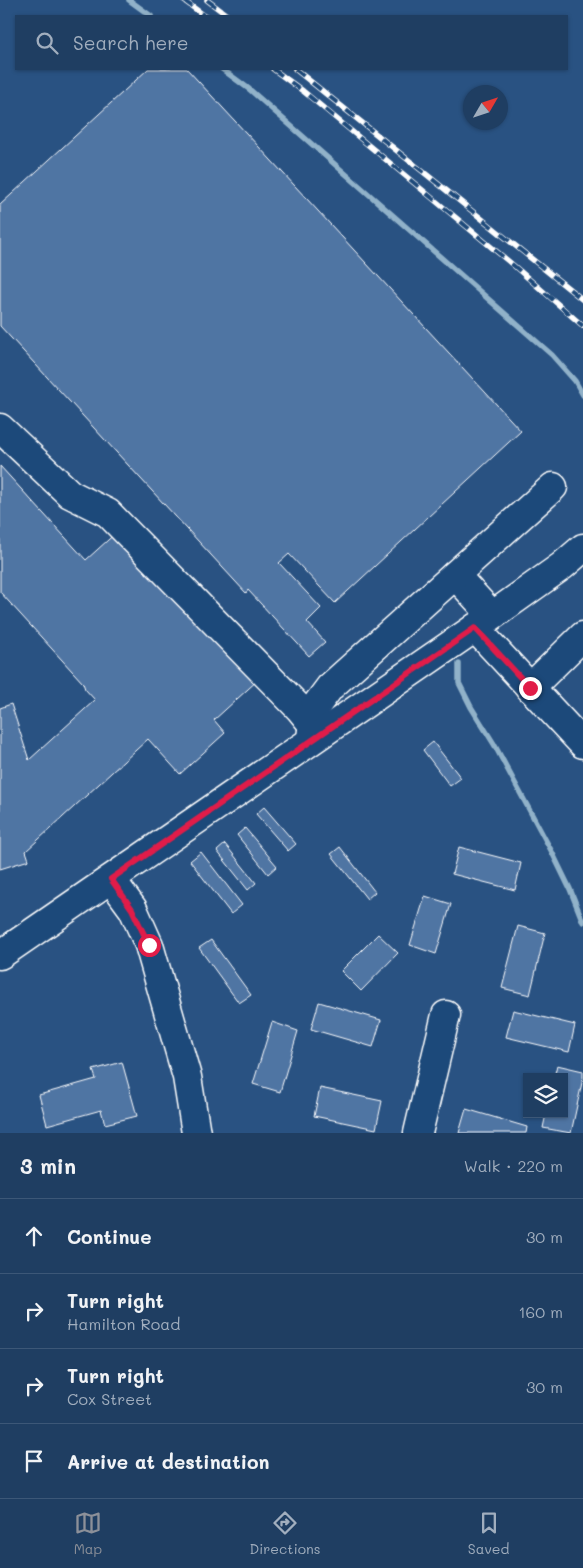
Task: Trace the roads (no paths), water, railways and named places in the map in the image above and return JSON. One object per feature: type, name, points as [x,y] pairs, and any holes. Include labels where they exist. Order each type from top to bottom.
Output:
[{"type":"street","points":[[0,428],[70,494],[108,513],[300,709],[312,733]]},
{"type":"street","points":[[312,733],[315,707],[330,687],[553,487]]},
{"type":"street","points":[[0,955],[111,879],[312,733],[399,680],[562,566],[583,548]]},
{"type":"street","points":[[455,575],[530,688],[583,744]]},
{"type":"street","points":[[530,688],[583,636]]},
{"type":"street","points":[[374,647],[399,680]]},
{"type":"street","points":[[111,879],[132,909],[149,945],[187,1077],[196,1133]]},
{"type":"street","points":[[418,1133],[446,1015]]},
{"type":"waterway","points":[[129,0],[150,15]]},
{"type":"waterway","points":[[223,70],[249,89],[552,355],[575,381],[583,395]]},
{"type":"waterway","points":[[459,664],[459,683],[552,852],[583,922]]},
{"type":"railway","points":[[183,0],[204,15]]},
{"type":"railway","points":[[207,0],[227,15]]},
{"type":"railway","points":[[274,70],[303,91],[513,265],[583,326]]},
{"type":"railway","points":[[296,70],[583,300]]}]
